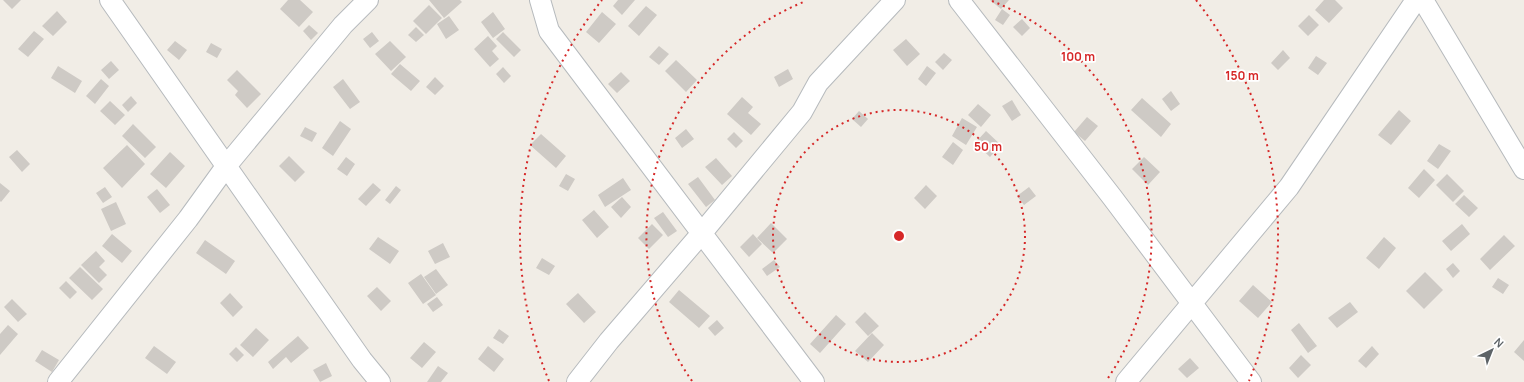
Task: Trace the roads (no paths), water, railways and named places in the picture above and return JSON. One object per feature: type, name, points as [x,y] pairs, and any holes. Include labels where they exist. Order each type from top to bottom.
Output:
[{"type":"street","points":[[110,0],[358,353],[380,382]]},
{"type":"street","points":[[58,382],[188,219],[227,165],[343,25],[368,0]]},
{"type":"street","points":[[540,0],[549,31],[814,382]]},
{"type":"street","points":[[577,382],[609,341],[701,234],[802,112],[818,83],[895,0]]},
{"type":"street","points":[[959,0],[1192,302],[1251,382]]},
{"type":"street","points":[[1126,382],[1288,187],[1416,0]]},
{"type":"street","points":[[1423,0],[1524,169]]}]
